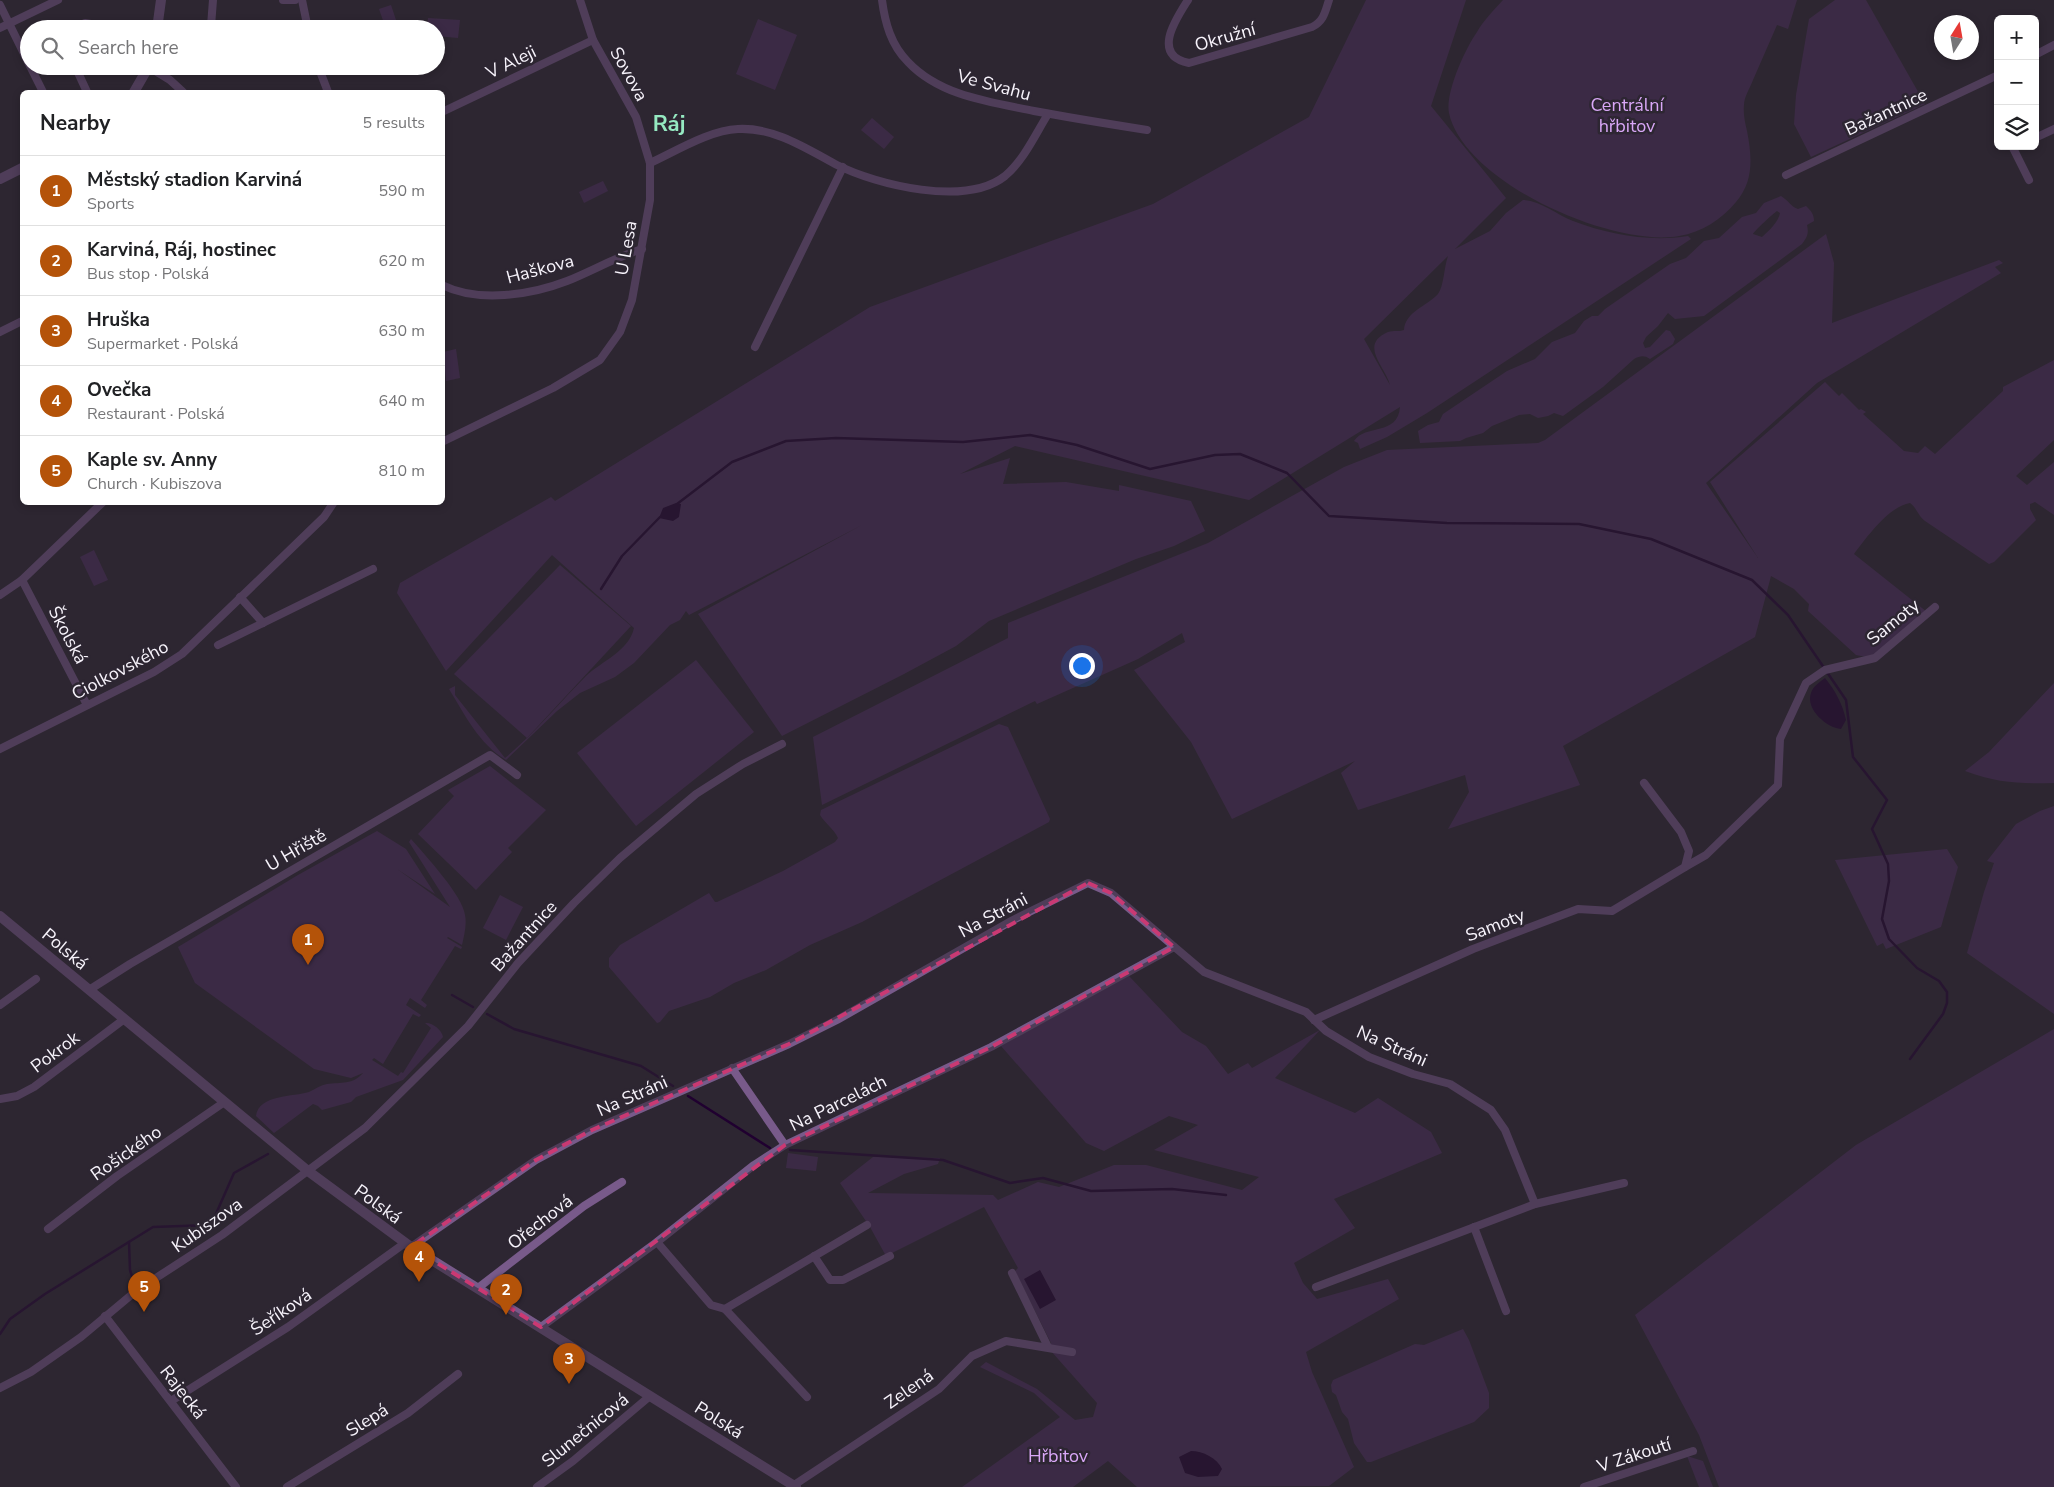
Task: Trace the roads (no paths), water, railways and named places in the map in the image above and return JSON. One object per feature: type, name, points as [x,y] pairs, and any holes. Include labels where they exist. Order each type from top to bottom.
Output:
[{"type":"street","points":[[0,28],[58,0]]},
{"type":"street","points":[[158,20],[161,0]]},
{"type":"street","points":[[211,20],[213,0]]},
{"type":"street","points":[[283,0],[296,0]]},
{"type":"street","points":[[302,0],[306,20]]},
{"type":"street","name":"Sovova","points":[[580,0],[593,40],[636,117],[650,163]]},
{"type":"street","name":"Ve Svahu","points":[[882,0],[889,33],[907,62],[933,82],[979,100],[1048,114],[1147,130]]},
{"type":"street","name":"Okružní","points":[[1188,0],[1170,29],[1169,46],[1177,59],[1189,63],[1320,24],[1329,0]]},
{"type":"street","points":[[0,5],[20,47]]},
{"type":"street","name":"V Aleji","points":[[445,111],[593,40]]},
{"type":"street","points":[[2039,53],[2054,45]]},
{"type":"street","points":[[34,75],[42,90]]},
{"type":"street","points":[[79,75],[86,90]]},
{"type":"street","points":[[135,90],[144,75]]},
{"type":"street","points":[[162,75],[180,90]]},
{"type":"street","points":[[321,75],[327,90]]},
{"type":"street","name":"Bažantnice","points":[[1786,175],[1994,77]]},
{"type":"street","points":[[650,163],[714,134],[738,128],[762,131],[787,139],[842,168],[882,182],[923,190],[954,192],[986,186],[1004,176],[1022,158],[1048,114]]},
{"type":"street","points":[[2039,136],[2054,129]]},
{"type":"street","points":[[2014,150],[2029,180]]},
{"type":"street","name":"U Lesa","points":[[445,441],[553,388],[600,360],[620,332],[632,300],[650,200],[650,163]]},
{"type":"street","points":[[755,347],[842,168]]},
{"type":"street","points":[[0,179],[20,169]]},
{"type":"street","name":"Haškova","points":[[445,286],[452,290],[481,296],[517,294],[566,281],[615,258],[642,249]]},
{"type":"street","points":[[0,332],[20,322]]},
{"type":"street","points":[[0,595],[22,580],[100,505]]},
{"type":"street","name":"Ciolkovského","points":[[0,749],[154,672],[182,654],[324,517],[332,505]]},
{"type":"street","points":[[218,645],[373,569]]},
{"type":"street","name":"Školská","points":[[22,580],[87,705]]},
{"type":"street","points":[[240,597],[263,623]]},
{"type":"street","name":"Samoty","points":[[1314,1020],[1473,950],[1578,909],[1612,911],[1706,855],[1778,785],[1780,740],[1806,683],[1825,670],[1874,658],[1936,607]]},
{"type":"street","name":"Bažantnice","points":[[308,1172],[365,1128],[468,1026],[518,963],[574,903],[620,858],[696,794],[743,764],[782,744]]},
{"type":"street","name":"U Hřiště","points":[[89,990],[138,959],[490,755],[518,775]]},
{"type":"street","points":[[1644,783],[1681,832],[1689,851],[1685,867]]},
{"type":"street","name":"Na Stráni","points":[[408,1245],[536,1160],[592,1130],[837,1020],[1013,920],[1088,883],[1111,893],[1204,972],[1306,1012],[1326,1031],[1369,1057],[1413,1074],[1450,1084],[1491,1110],[1505,1130],[1535,1204]]},
{"type":"street","name":"Polská","points":[[0,916],[308,1172],[408,1245],[793,1486]]},
{"type":"street","name":"Na Parcelách","points":[[541,1327],[657,1242],[754,1165],[785,1145],[991,1047],[1174,947]]},
{"type":"street","points":[[0,1005],[36,979]]},
{"type":"street","name":"Pokrok","points":[[0,1099],[17,1096],[34,1087],[123,1020]]},
{"type":"street","points":[[732,1068],[785,1145]]},
{"type":"street","name":"Rošického","points":[[48,1229],[117,1176],[224,1103]]},
{"type":"street","name":"Kubiszova","points":[[0,1388],[45,1362],[81,1337],[136,1291],[222,1235],[308,1172]]},
{"type":"street","name":"Ořechová","points":[[478,1288],[584,1206],[622,1182]]},
{"type":"street","points":[[1316,1287],[1535,1204],[1624,1183]]},
{"type":"street","points":[[725,1309],[867,1225]]},
{"type":"street","points":[[1474,1227],[1506,1311]]},
{"type":"street","points":[[657,1242],[710,1305],[725,1309],[807,1398]]},
{"type":"street","name":"Šeříková","points":[[171,1401],[288,1327],[408,1245]]},
{"type":"street","points":[[814,1256],[830,1280],[843,1280],[890,1256]]},
{"type":"street","points":[[1012,1273],[1048,1347]]},
{"type":"street","name":"Rajecká","points":[[105,1316],[236,1487]]},
{"type":"street","name":"Zelená","points":[[793,1486],[939,1389],[972,1356],[1006,1342],[1072,1352]]},
{"type":"street","name":"Slepá","points":[[287,1487],[408,1413],[458,1374]]},
{"type":"street","name":"Slunečnicová","points":[[537,1487],[573,1461],[650,1396]]},
{"type":"street","name":"V Zákoutí","points":[[1584,1487],[1693,1451]]},
{"type":"waterway","points":[[677,504],[732,462],[786,441],[836,438],[963,442],[1030,435],[1077,445],[1150,469],[1215,455],[1240,454],[1287,473],[1329,516],[1447,523],[1579,524],[1651,539],[1752,580],[1788,615],[1846,700],[1853,757],[1887,800],[1872,829],[1888,864],[1889,881],[1882,919],[1889,939],[1917,968],[1939,981],[1947,992],[1947,1003],[1943,1014],[1910,1059]]},
{"type":"waterway","points":[[601,589],[622,556],[660,517]]},
{"type":"waterway","points":[[452,995],[473,1007]]},
{"type":"waterway","points":[[487,1014],[514,1029],[641,1066],[673,1086]]},
{"type":"waterway","points":[[688,1096],[770,1148]]},
{"type":"waterway","points":[[790,1150],[943,1160],[1010,1183],[1043,1178],[1091,1191],[1172,1189],[1226,1195]]},
{"type":"waterway","points":[[0,1334],[10,1319],[45,1294],[153,1227],[211,1225],[234,1173],[268,1154]]},
{"type":"waterway","points":[[129,1242],[130,1270],[136,1289]]},
{"type":"place","name":"Městský stadion Karviná","points":[[308,965]]},
{"type":"place","name":"Ovečka","points":[[419,1282]]},
{"type":"place","name":"Kaple sv. Anny","points":[[144,1312]]},
{"type":"place","name":"Karviná, Ráj, hostinec","points":[[506,1315]]},
{"type":"place","name":"Hruška","points":[[569,1384]]},
{"type":"district","name":"Ráj","points":[[669,123]]},
{"type":"park label","name":"Centrální hřbitov","points":[[1627,115]]},
{"type":"park label","name":"Hřbitov","points":[[1058,1456]]}]
